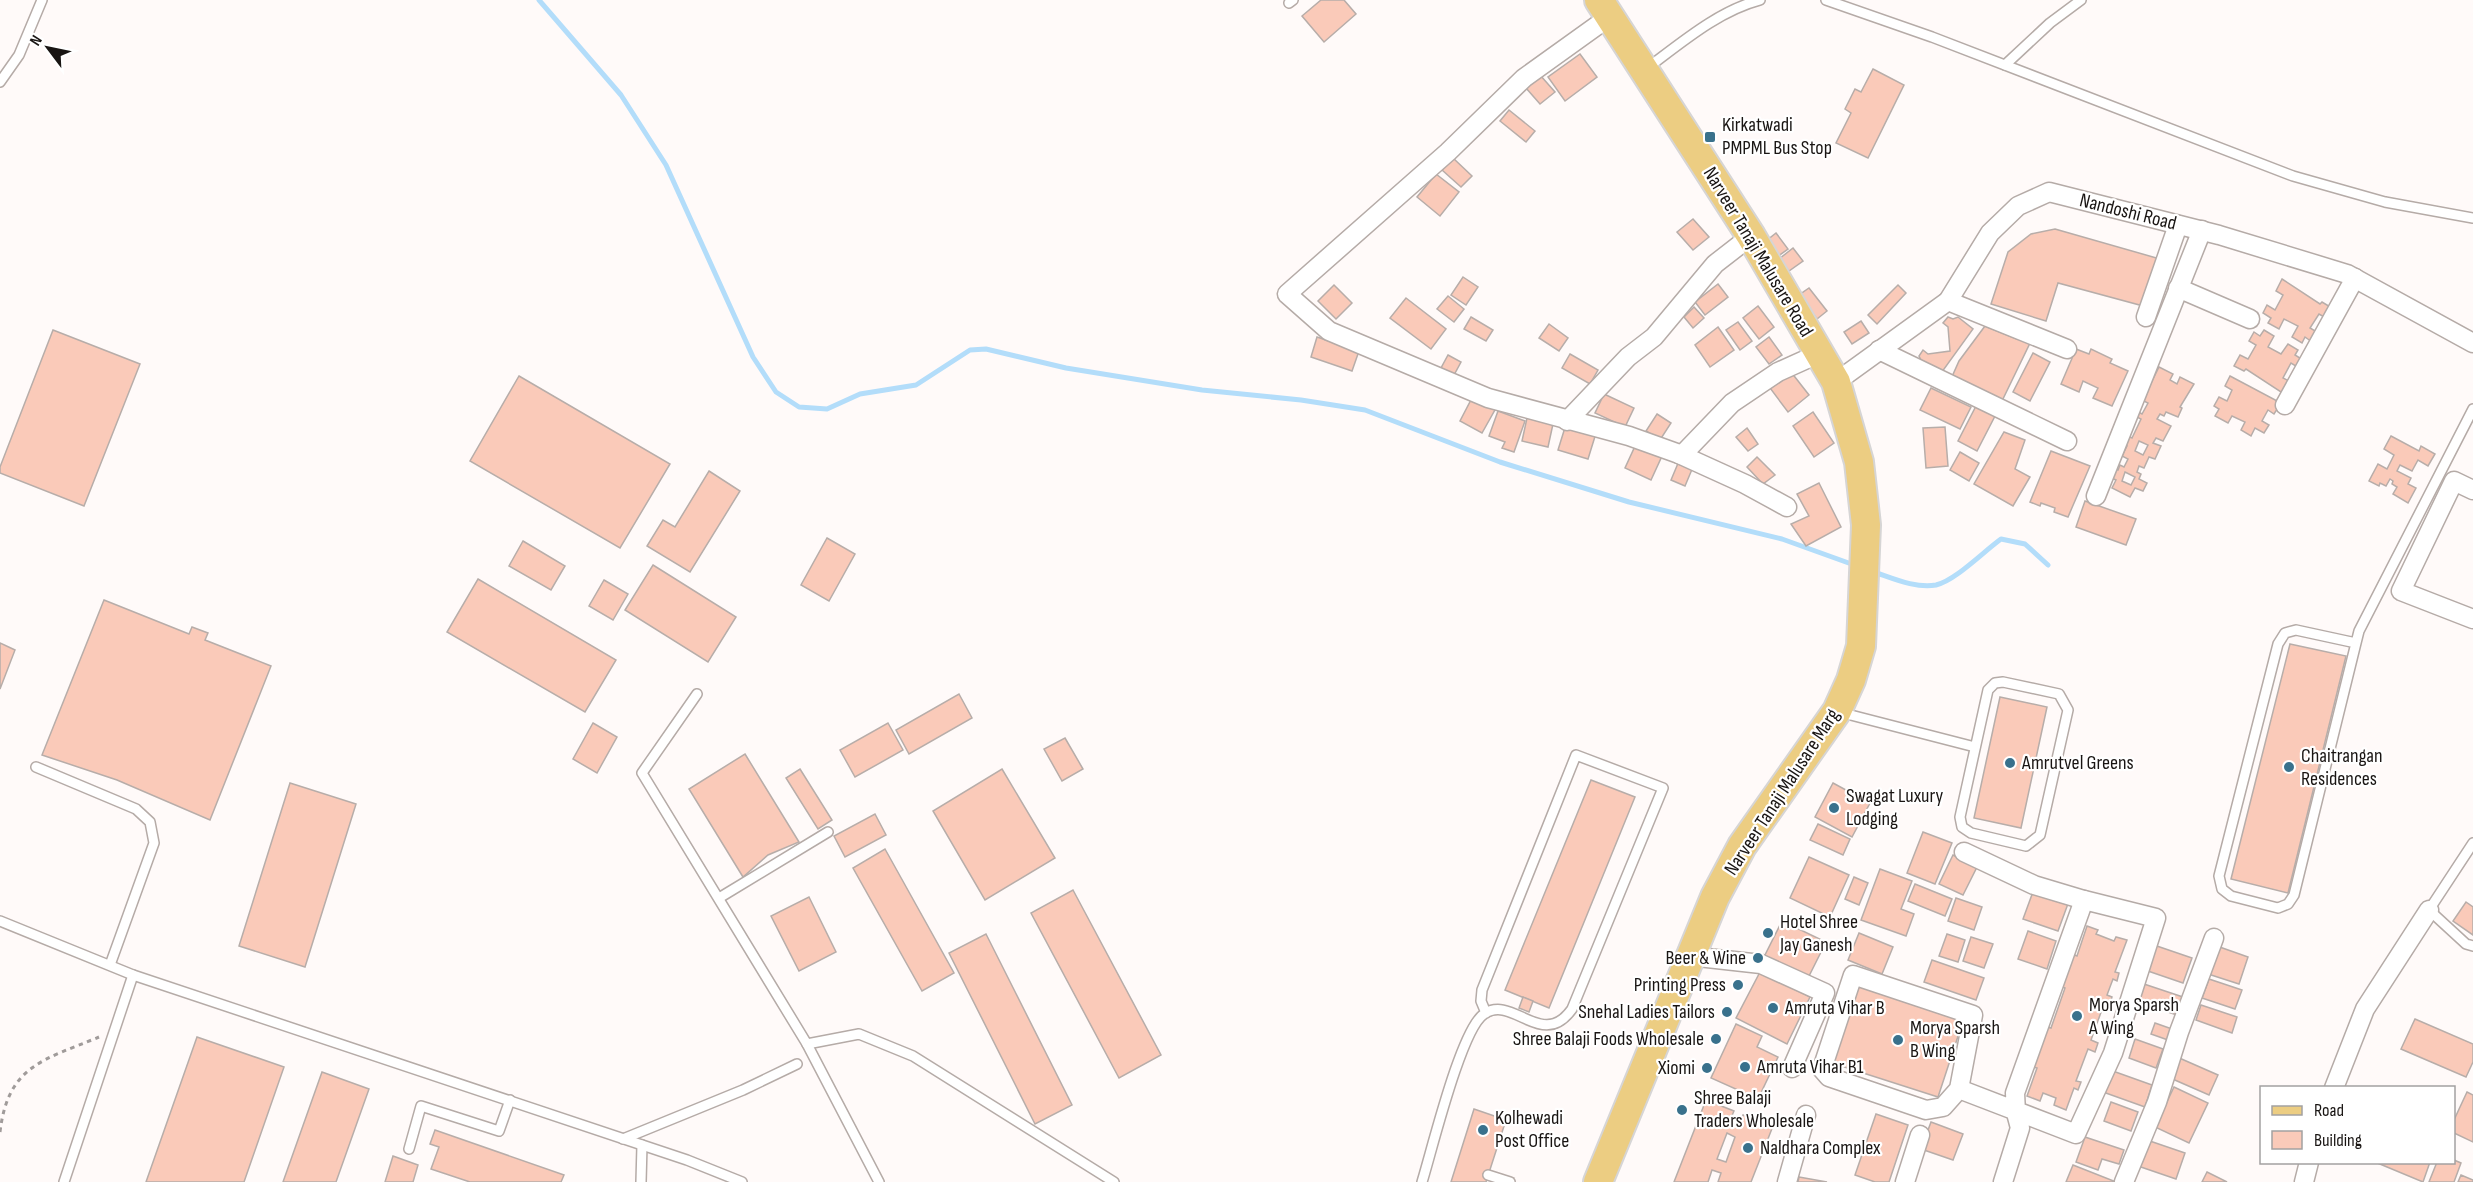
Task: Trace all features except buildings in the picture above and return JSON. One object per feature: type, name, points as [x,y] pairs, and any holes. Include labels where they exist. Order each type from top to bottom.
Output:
[{"type":"main road","name":"Narveer Tanaji Malusare Road","points":[[1604,9],[1751,236],[1836,382],[1859,462],[1866,525]]},
{"type":"main road","name":"Narveer Tanaji Malusare Marg","points":[[1598,1182],[1715,897],[1742,846],[1837,711],[1862,646],[1866,525]]},
{"type":"street","points":[[1604,9],[1524,78],[1448,152],[1287,294],[1329,331],[1488,398],[1629,436],[1679,454],[1745,484],[1787,507]]},
{"type":"street","name":"Nandoshi Road","points":[[1836,382],[1948,301],[1990,233],[2018,206],[2049,192],[2202,230],[2355,278],[2473,343]]},
{"type":"street","points":[[2146,317],[2178,225]]},
{"type":"street","points":[[2096,496],[2202,230]]},
{"type":"street","points":[[1567,421],[1628,357],[1654,337],[1715,264],[1751,236]]},
{"type":"street","points":[[2285,405],[2355,278]]},
{"type":"street","points":[[2178,288],[2250,319]]},
{"type":"street","points":[[1948,301],[2067,349]]},
{"type":"street","points":[[1880,350],[2067,441]]},
{"type":"street","points":[[1679,454],[1682,455],[1732,403],[1778,372],[1818,354]]},
{"type":"street","points":[[2473,490],[2454,481],[2401,591],[2473,619]]},
{"type":"street","points":[[1959,1089],[2016,1113],[2076,1134],[2113,1053],[2156,918],[2034,885],[1964,852]]},
{"type":"street","points":[[2003,1182],[2020,1128],[2016,1113],[2015,1093],[2084,900]]},
{"type":"street","points":[[2335,1086],[2365,1009],[2429,910]]},
{"type":"street","points":[[2124,1182],[2157,1102],[2179,1032],[2214,938]]},
{"type":"street","points":[[1689,956],[1761,964],[1825,993],[1792,1068]]},
{"type":"street","points":[[1853,975],[1973,1015],[1959,1089],[1942,1107],[1926,1110],[1829,1077],[1822,1069],[1853,975]]},
{"type":"street","points":[[1787,1182],[1806,1116]]},
{"type":"street","points":[[1905,1182],[1920,1135]]},
{"type":"street","points":[[2304,1182],[2308,1164]]},
{"type":"lane","points":[[0,82],[19,55],[42,0]]},
{"type":"lane","points":[[1644,70],[1698,30],[1742,2],[1760,0]]},
{"type":"lane","points":[[1827,0],[2005,65],[2293,176],[2385,202],[2473,218]]},
{"type":"lane","points":[[2005,65],[2050,23],[2081,0]]},
{"type":"lane","points":[[2356,643],[2296,630],[2285,633],[2278,644],[2219,876],[2222,888],[2231,896],[2278,908],[2288,904],[2294,895],[2359,631],[2473,409]]},
{"type":"lane","points":[[2003,682],[2059,694],[2066,702],[2068,710],[2040,835],[2034,842],[2026,846],[1971,833],[1962,827],[1960,817],[1975,747],[1988,690],[1995,683],[2003,682]]},
{"type":"lane","points":[[697,694],[642,774],[807,1044],[879,1182]]},
{"type":"lane","points":[[1837,711],[1975,747]]},
{"type":"lane","points":[[1422,1182],[1464,1047],[1477,1021],[1486,1013],[1505,1011],[1546,1026],[1556,1024],[1566,1018],[1572,1009],[1663,788],[1576,755],[1482,990],[1481,1001],[1486,1013]]},
{"type":"lane","points":[[36,767],[136,809],[150,822],[154,843],[110,965]]},
{"type":"lane","points":[[719,898],[828,832]]},
{"type":"lane","points":[[2473,843],[2429,910],[2466,944],[2473,946]]},
{"type":"lane","points":[[0,921],[133,975],[510,1100],[742,1182]]},
{"type":"lane","points":[[64,1182],[133,975]]},
{"type":"lane","points":[[807,1044],[859,1034],[913,1056],[1114,1182]]},
{"type":"lane","points":[[623,1139],[742,1090],[797,1064]]},
{"type":"lane","points":[[409,1149],[421,1106],[500,1131],[510,1100]]},
{"type":"lane","points":[[641,1182],[642,1145]]},
{"type":"lane","points":[[1488,1175],[1510,1182]]},
{"type":"path","points":[[0,1132],[2,1112],[10,1090],[24,1072],[49,1058],[115,1031]]},
{"type":"waterway","points":[[539,0],[621,95],[666,165],[753,357],[776,392],[799,407],[827,409],[860,394],[916,385],[970,350],[986,349],[1066,368],[1202,390],[1301,400],[1365,410],[1500,462],[1629,502],[1782,539],[1857,566]]},
{"type":"waterway","points":[[1871,571],[1911,584],[1936,585],[1961,572],[2001,539],[2025,544],[2048,565]]},
{"type":"place","name":"Kirkatwadi PMPML Bus Stop","points":[[1710,137]]},
{"type":"place","name":"Amrutvel Greens","points":[[2010,763]]},
{"type":"place","name":"Chaitrangan Residences","points":[[2289,767]]},
{"type":"place","name":"Swagat Luxury Lodging","points":[[1834,808]]},
{"type":"place","name":"Hotel Shree Jay Ganesh","points":[[1768,933]]},
{"type":"place","name":"Beer & Wine","points":[[1758,958]]},
{"type":"place","name":"Printing Press","points":[[1738,985]]},
{"type":"place","name":"Amruta Vihar B","points":[[1773,1008]]},
{"type":"place","name":"Snehal Ladies Tailors","points":[[1727,1012]]},
{"type":"place","name":"Morya Sparsh A Wing","points":[[2077,1016]]},
{"type":"place","name":"Shree Balaji Foods Wholesale","points":[[1716,1039]]},
{"type":"place","name":"Morya Sparsh B Wing","points":[[1898,1040]]},
{"type":"place","name":"Amruta Vihar B1","points":[[1745,1067]]},
{"type":"place","name":"Xiomi","points":[[1707,1068]]},
{"type":"place","name":"Shree Balaji Traders Wholesale","points":[[1682,1110]]},
{"type":"place","name":"Kolhewadi Post Office","points":[[1483,1130]]},
{"type":"place","name":"Naldhara Complex","points":[[1748,1148]]}]
